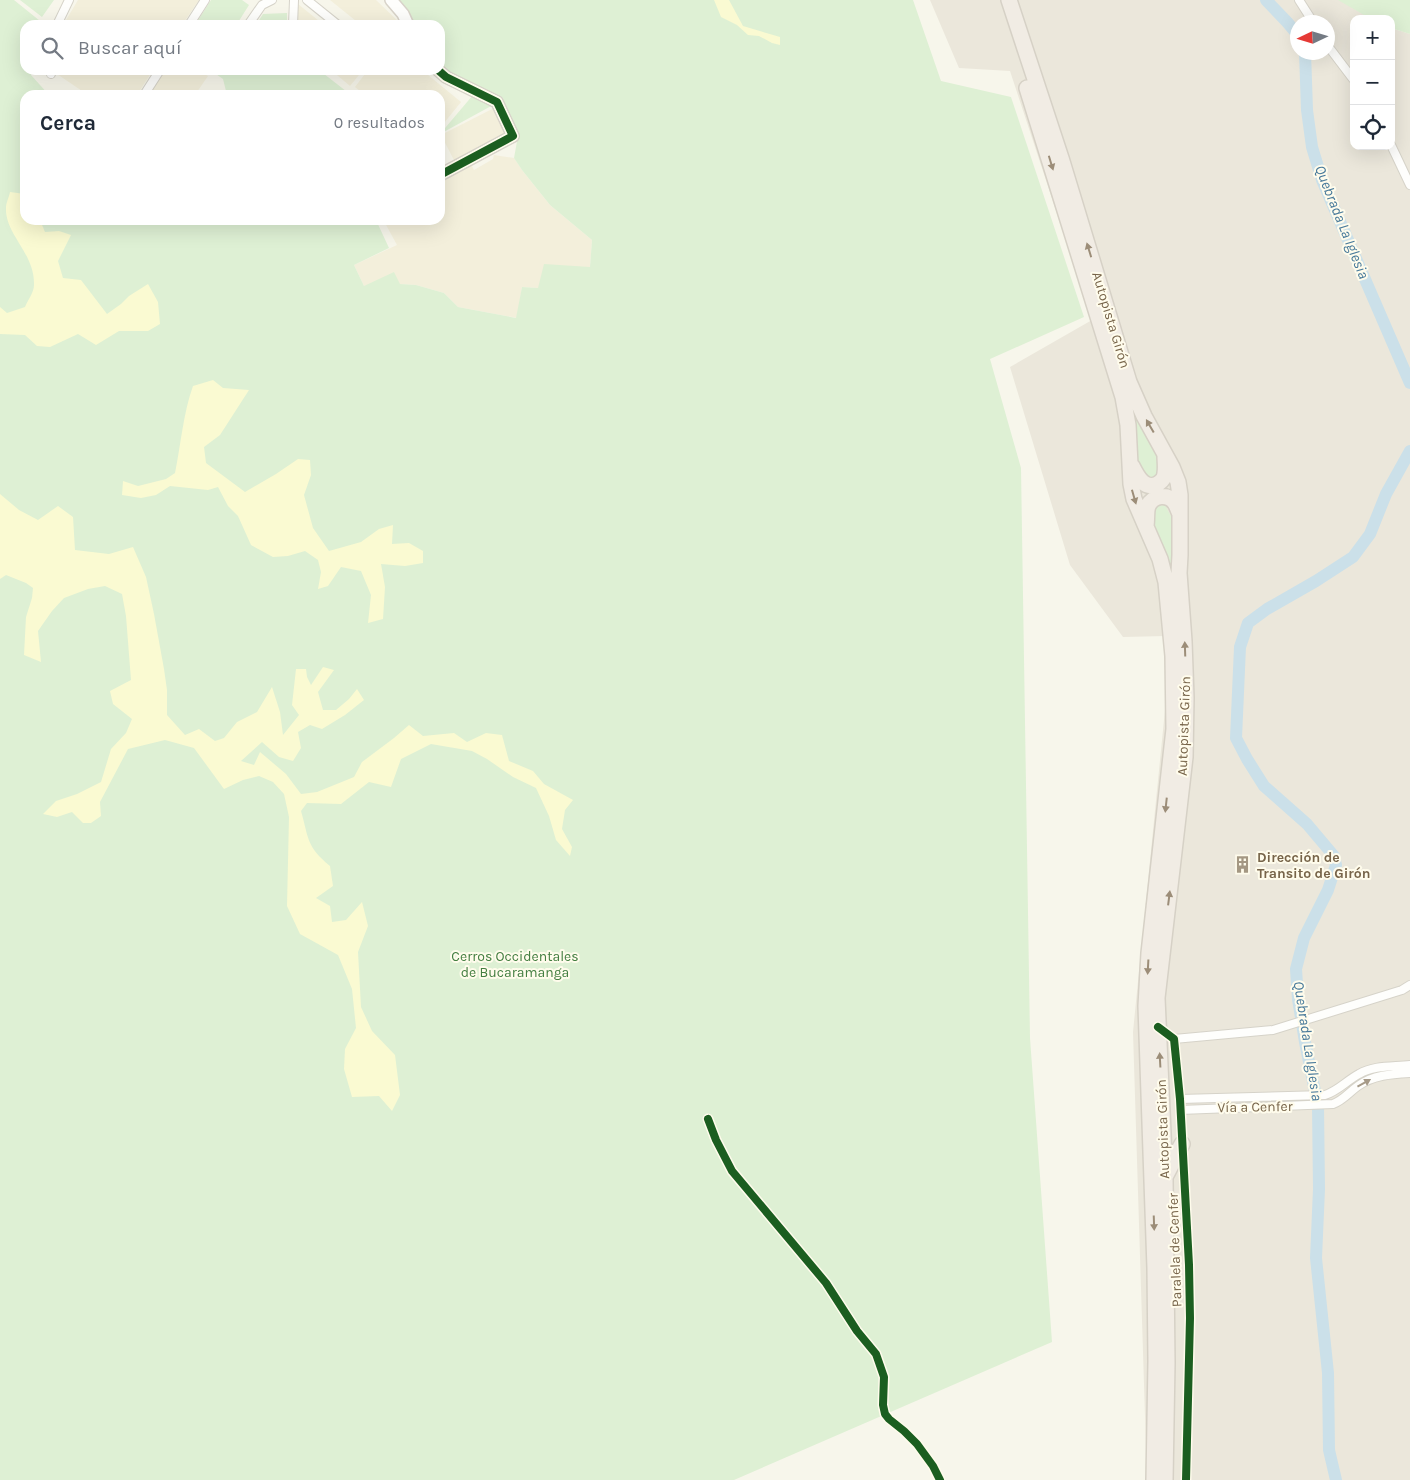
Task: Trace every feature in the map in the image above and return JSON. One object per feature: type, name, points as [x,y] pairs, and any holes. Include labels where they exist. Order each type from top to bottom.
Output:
[{"type":"highway","name":"Autopista Girón","points":[[999,0],[1123,397],[1128,425],[1134,499],[1160,559],[1166,582],[1175,692],[1174,729],[1150,943],[1146,1006],[1155,1268],[1154,1480]]},
{"type":"highway","name":"Autopista Girón","points":[[1009,0],[1061,158],[1129,382],[1144,416],[1165,453],[1178,482],[1180,495],[1181,515],[1178,572],[1184,641],[1186,698],[1185,757],[1157,998],[1165,1178],[1167,1353],[1165,1480]]},
{"type":"highway","points":[[1130,462],[1141,481],[1145,484],[1154,485],[1162,481],[1166,472],[1165,453]]},
{"type":"highway","points":[[1146,526],[1148,507],[1156,498],[1170,498],[1181,515]]},
{"type":"highway","points":[[1165,1178],[1182,1144]]},
{"type":"street","points":[[59,20],[69,0]]},
{"type":"street","points":[[192,20],[205,0]]},
{"type":"street","points":[[252,20],[262,5],[272,0]]},
{"type":"street","points":[[293,20],[294,0]]},
{"type":"street","points":[[307,0],[332,20]]},
{"type":"street","points":[[391,0],[406,20]]},
{"type":"street","points":[[1299,0],[1309,15]]},
{"type":"street","points":[[1335,55],[1350,75]]},
{"type":"street","points":[[147,90],[157,75]]},
{"type":"street","points":[[444,75],[498,102],[513,136],[445,172]]},
{"type":"street","points":[[1393,150],[1410,185]]},
{"type":"street","points":[[1158,1027],[1174,1039],[1273,1030],[1402,990],[1410,985]]},
{"type":"street","name":"Paralela de Cenfer","points":[[1174,1039],[1180,1099],[1190,1318],[1186,1480]]},
{"type":"street","name":"Vía a Cenfer","points":[[1180,1099],[1325,1094],[1334,1092],[1359,1074],[1369,1070],[1410,1065]]},
{"type":"street","name":"Vía a Cenfer","points":[[1180,1110],[1324,1106],[1341,1101],[1355,1088],[1375,1077],[1410,1073]]},
{"type":"street","points":[[708,1119],[716,1140],[732,1171],[826,1283],[857,1331],[876,1354],[884,1377],[883,1405],[888,1419],[918,1444],[934,1466],[940,1480]]},
{"type":"shaded area","points":[[78,0],[199,0],[185,20],[66,20]]},
{"type":"shaded area","points":[[330,0],[376,0],[397,20],[355,20]]},
{"type":"shaded area","points":[[930,0],[1353,0],[1370,15],[1350,15],[1350,150],[1395,150],[1395,29],[1410,34],[1410,1480],[1147,1480],[1133,1032],[1165,710],[1166,636],[1123,637],[1070,565],[1010,367],[1092,320],[1010,71],[959,68]]},
{"type":"shaded area","points":[[298,4],[318,20],[298,20]]},
{"type":"shaded area","points":[[58,75],[150,75],[140,90],[81,90]]},
{"type":"shaded area","points":[[161,75],[208,76],[198,90],[151,90]]},
{"type":"shaded area","points":[[337,75],[359,75],[350,86]]},
{"type":"shaded area","points":[[364,75],[428,75],[461,102],[445,122],[445,90],[359,90],[355,87]]},
{"type":"shaded area","points":[[496,107],[509,134],[455,162],[445,143],[445,133]]},
{"type":"shaded area","points":[[494,155],[514,158],[550,205],[592,240],[590,267],[538,288],[522,287],[517,318],[458,307],[444,293],[416,285],[364,286],[354,265],[397,245],[386,225],[445,225],[445,177],[471,164],[474,170],[493,159]]},
{"type":"green space","name":"Cerros Occidentales de Bucaramanga","points":[[0,0],[14,0],[39,20],[20,20],[20,75],[31,75],[44,90],[20,90],[20,225],[378,225],[389,248],[354,265],[364,286],[394,272],[400,284],[416,285],[444,293],[458,307],[516,318],[522,287],[538,288],[544,264],[590,267],[592,240],[550,205],[514,158],[518,136],[500,97],[445,70],[445,20],[410,20],[396,0],[913,0],[941,81],[1011,97],[1084,317],[990,359],[1021,468],[1030,1038],[1052,1342],[734,1480],[0,1480]]},
{"type":"green space","points":[[20,0],[54,0],[42,17]]},
{"type":"green space","points":[[211,0],[242,0],[249,5],[240,20],[198,20]]},
{"type":"green space","points":[[1338,0],[1410,0],[1410,34],[1395,29],[1395,15],[1364,15]]},
{"type":"green space","points":[[287,13],[287,20],[259,20],[263,14]]},
{"type":"green space","points":[[217,75],[325,75],[345,90],[226,90],[223,79]]},
{"type":"green space","points":[[473,95],[493,105],[445,131],[445,128]]},
{"type":"green space","points":[[1132,411],[1155,452],[1157,470],[1155,478],[1145,476],[1138,461]]},
{"type":"green space","points":[[1165,505],[1173,520],[1171,568],[1166,561],[1153,530],[1155,506]]},
{"type":"sand","points":[[714,0],[729,0],[743,26],[780,37],[780,45],[759,36],[748,35],[737,25],[721,17]]},
{"type":"sand","points":[[10,192],[20,193],[20,225],[42,225],[45,232],[59,231],[71,235],[58,261],[63,278],[81,280],[107,314],[129,296],[148,284],[158,302],[160,324],[148,331],[119,331],[96,345],[78,334],[50,347],[37,346],[25,335],[0,334],[0,307],[7,313],[25,307],[34,288],[30,263],[10,227],[6,206]]},
{"type":"sand","points":[[213,380],[223,388],[249,390],[220,435],[204,447],[206,463],[245,492],[298,459],[310,460],[311,475],[304,495],[313,528],[329,551],[361,542],[379,529],[393,525],[392,544],[409,543],[423,551],[423,563],[405,566],[381,564],[385,587],[383,619],[368,623],[371,595],[361,571],[341,567],[328,586],[318,589],[321,572],[318,560],[305,551],[288,556],[273,557],[251,545],[238,516],[228,506],[218,487],[208,490],[170,486],[156,495],[141,498],[122,495],[123,481],[138,486],[166,479],[175,473],[184,418],[193,386]]},
{"type":"sand","points":[[0,494],[19,510],[38,520],[58,506],[73,517],[75,550],[109,554],[133,547],[146,577],[154,614],[167,690],[167,715],[185,735],[199,729],[215,741],[224,738],[237,722],[257,712],[272,687],[280,712],[283,735],[299,715],[292,705],[296,669],[306,669],[311,685],[323,667],[334,670],[318,692],[323,710],[336,710],[357,689],[364,700],[345,715],[322,729],[310,725],[298,732],[301,748],[293,761],[279,757],[262,742],[241,761],[254,765],[260,752],[286,774],[301,794],[317,792],[354,777],[362,762],[409,725],[423,736],[454,733],[467,742],[486,733],[502,735],[509,761],[533,771],[544,784],[573,800],[565,810],[562,829],[572,847],[570,856],[556,840],[549,816],[536,788],[513,777],[472,751],[431,744],[401,759],[391,787],[369,782],[341,804],[307,803],[301,811],[312,847],[330,866],[333,886],[316,898],[330,906],[332,922],[346,920],[362,902],[368,926],[358,952],[361,1007],[372,1031],[395,1055],[400,1095],[392,1111],[379,1096],[352,1097],[344,1069],[345,1049],[356,1028],[352,989],[338,955],[300,934],[287,906],[289,817],[284,794],[273,782],[259,776],[243,780],[224,789],[194,748],[165,740],[128,749],[100,802],[101,816],[91,823],[83,823],[72,812],[57,817],[43,814],[56,801],[77,794],[101,782],[111,749],[126,733],[132,719],[113,704],[110,691],[131,680],[126,616],[122,594],[105,586],[88,589],[64,598],[38,631],[41,662],[24,655],[26,617],[33,588],[6,575],[0,579]]},
{"type":"waterway","name":"Quebrada La Iglesia","points":[[1266,0],[1290,26]]},
{"type":"waterway","name":"Quebrada La Iglesia","points":[[1305,60],[1307,110],[1312,147],[1322,180],[1410,383]]},
{"type":"waterway","name":"Quebrada La Iglesia","points":[[1336,1480],[1329,1450],[1328,1373],[1316,1258],[1319,1189],[1318,1106],[1298,999],[1296,969],[1304,938],[1328,890],[1336,865],[1334,856],[1307,824],[1264,786],[1236,738],[1240,647],[1248,623],[1267,609],[1353,557],[1370,534],[1386,494],[1410,451]]},
{"type":"cycle path","points":[[444,75],[497,102],[513,136],[445,172]]},
{"type":"cycle path","points":[[1158,1027],[1174,1039],[1180,1099],[1190,1318],[1186,1480]]},
{"type":"cycle path","points":[[708,1119],[716,1140],[732,1171],[826,1283],[857,1331],[876,1354],[884,1377],[883,1405],[885,1414],[917,1444],[933,1466],[940,1480]]},
{"type":"place","name":"Dirección de Transito de Girón","points":[[1243,865]]}]
